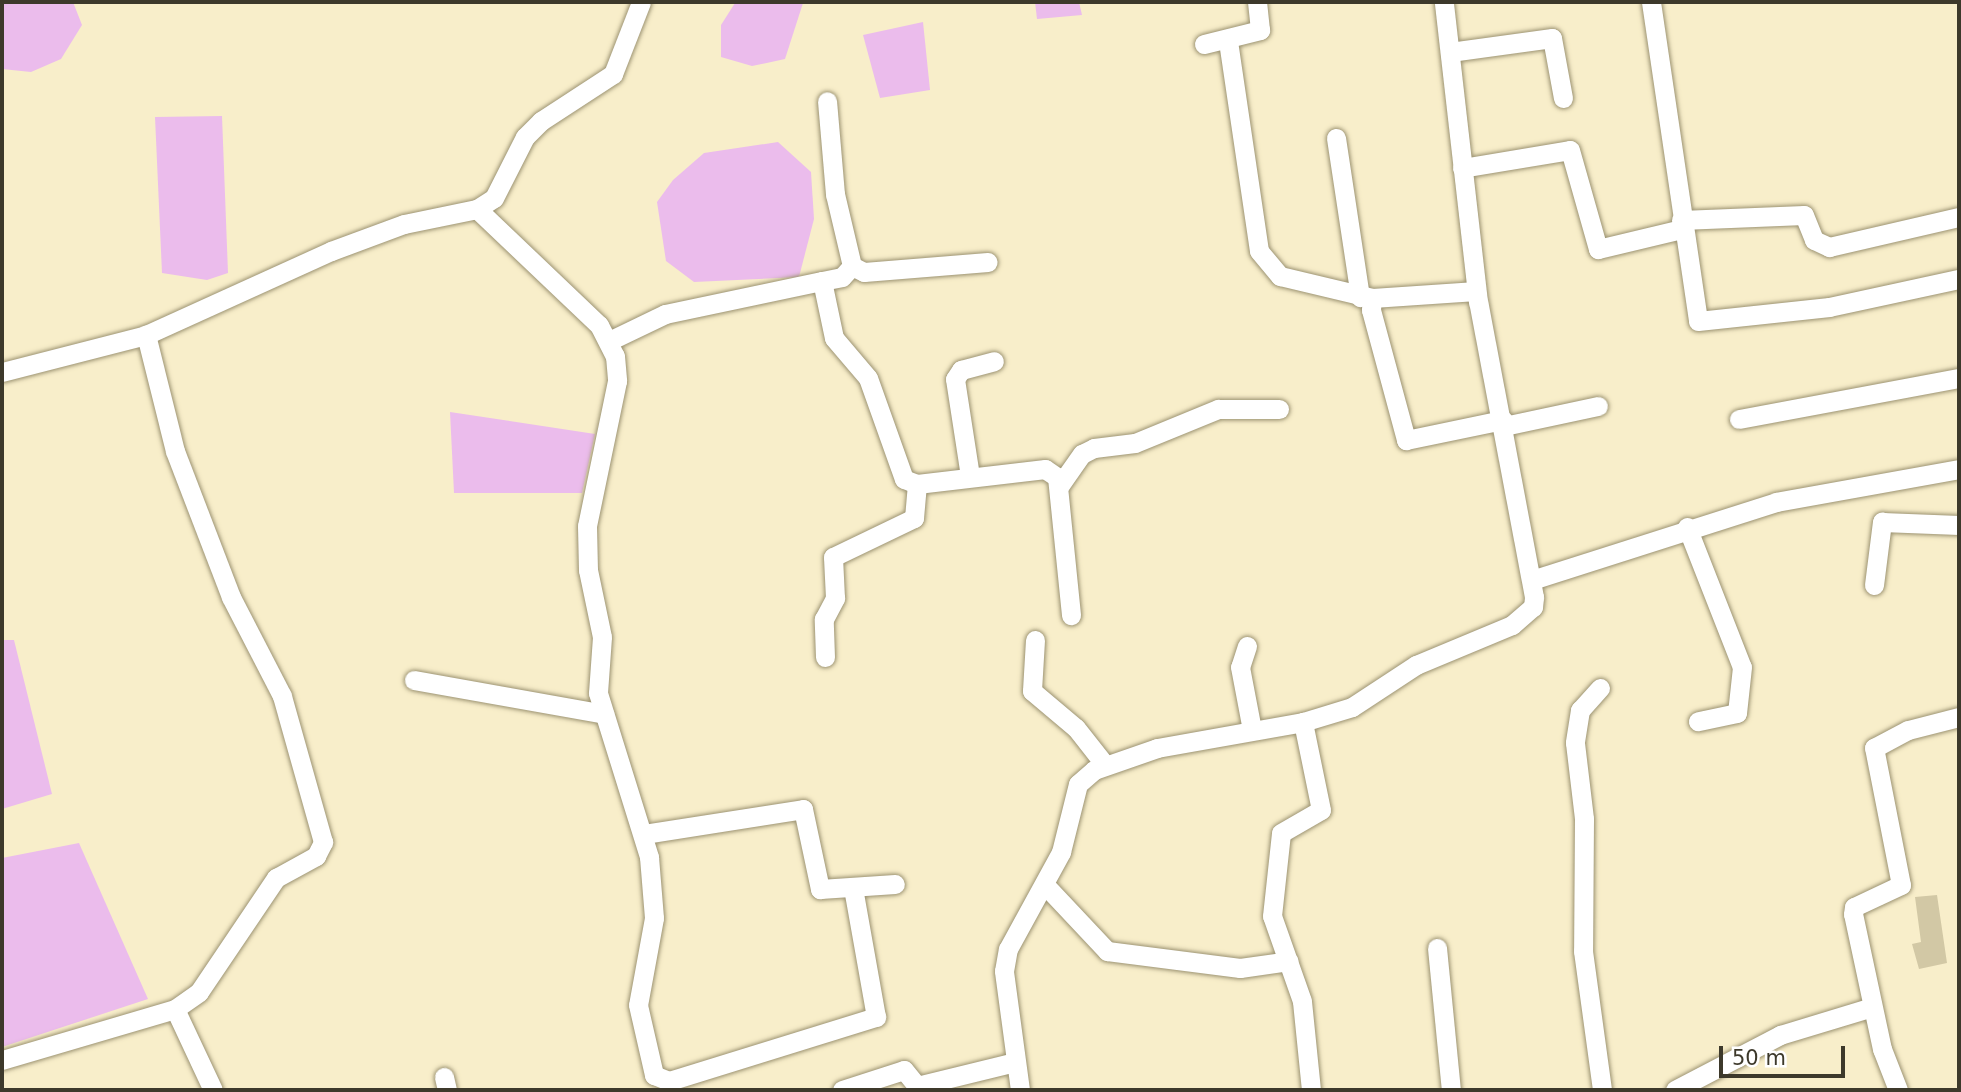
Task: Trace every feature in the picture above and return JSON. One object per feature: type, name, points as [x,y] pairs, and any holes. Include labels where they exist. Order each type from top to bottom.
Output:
[{"type":"street","points":[[2,372],[146,335],[343,247],[404,224],[477,209],[494,198],[525,137],[541,121],[613,74],[641,2]]},
{"type":"street","points":[[1204,44],[1228,41],[1260,30],[1257,2]]},
{"type":"street","points":[[1020,1090],[1004,971],[1009,949],[1061,852],[1070,798],[1078,784],[1105,765],[1157,748],[1303,722],[1352,708],[1416,665],[1524,618],[1533,607],[1535,579],[1476,291],[1444,2]]},
{"type":"street","points":[[1651,2],[1681,224],[1702,323],[1829,307],[1959,279]]},
{"type":"street","points":[[1450,52],[1552,38],[1563,98]]},
{"type":"street","points":[[1228,41],[1259,251],[1279,276],[1366,298],[1476,291]]},
{"type":"street","points":[[827,101],[835,194],[852,266]]},
{"type":"street","points":[[1336,138],[1366,298],[1406,440],[1598,406]]},
{"type":"street","points":[[1462,168],[1570,150],[1598,249],[1681,224],[1804,215],[1814,240],[1829,247],[1959,218]]},
{"type":"street","points":[[477,209],[609,341],[617,381],[587,544],[600,619],[597,682],[604,714],[644,834],[654,918],[639,1015],[654,1083],[669,1081],[876,1017],[853,888]]},
{"type":"street","points":[[852,266],[864,272],[988,262]]},
{"type":"street","points":[[609,341],[665,314],[842,276],[852,266]]},
{"type":"street","points":[[822,281],[834,338],[868,378],[898,472],[917,484],[1045,469],[1060,485],[1071,615]]},
{"type":"street","points":[[2,1060],[175,1009],[199,992],[276,878],[316,856],[323,842],[282,696],[231,597],[175,451],[146,335]]},
{"type":"street","points":[[970,477],[955,379],[961,370],[994,360]]},
{"type":"street","points":[[1739,419],[1959,377]]},
{"type":"street","points":[[1060,485],[1082,454],[1094,448],[1135,443],[1218,408],[1279,409]]},
{"type":"street","points":[[1535,579],[1687,527],[1833,489],[1959,468]]},
{"type":"street","points":[[825,657],[824,619],[835,598],[833,558],[914,518],[917,484]]},
{"type":"street","points":[[1874,585],[1882,522],[1959,525]]},
{"type":"street","points":[[1687,527],[1742,667],[1737,713],[1698,721]]},
{"type":"street","points":[[1035,640],[1032,691],[1076,728],[1105,765]]},
{"type":"street","points":[[1247,646],[1240,667],[1252,730]]},
{"type":"street","points":[[414,680],[604,714]]},
{"type":"street","points":[[1600,688],[1580,710],[1576,743],[1584,819],[1583,951],[1602,1090]]},
{"type":"street","points":[[1898,1090],[1872,1007],[1854,907],[1901,886],[1874,748],[1959,717]]},
{"type":"street","points":[[1303,722],[1322,799],[1317,814],[1291,825],[1277,844],[1272,916],[1289,961],[1310,1041],[1311,1090]]},
{"type":"street","points":[[644,834],[803,809],[820,889],[895,884]]},
{"type":"street","points":[[1045,885],[1107,951],[1240,968],[1289,961]]},
{"type":"street","points":[[1437,948],[1451,1090]]},
{"type":"street","points":[[1675,1090],[1780,1035],[1872,1007]]},
{"type":"street","points":[[175,1009],[213,1090]]},
{"type":"street","points":[[842,1090],[904,1070],[917,1086],[1015,1062]]},
{"type":"shaded area","points":[[2,2],[73,2],[82,25],[61,59],[31,72],[2,69]]},
{"type":"shaded area","points":[[1035,2],[1079,2],[1082,15],[1037,19]]},
{"type":"shaded area","points":[[735,3],[803,3],[785,59],[752,66],[721,57],[721,25]]},
{"type":"shaded area","points":[[923,22],[930,90],[880,98],[863,35]]},
{"type":"shaded area","points":[[222,116],[228,273],[207,280],[162,273],[155,117]]},
{"type":"shaded area","points":[[778,142],[811,172],[814,219],[799,277],[694,282],[666,261],[657,202],[673,180],[704,153]]},
{"type":"shaded area","points":[[450,412],[595,434],[582,493],[454,493]]},
{"type":"shaded area","points":[[2,640],[14,640],[52,794],[2,809]]},
{"type":"shaded area","points":[[79,843],[148,999],[2,1047],[2,858]]},
{"type":"building","points":[[1937,895],[1947,963],[1919,969],[1912,944],[1921,942],[1915,897]]}]
